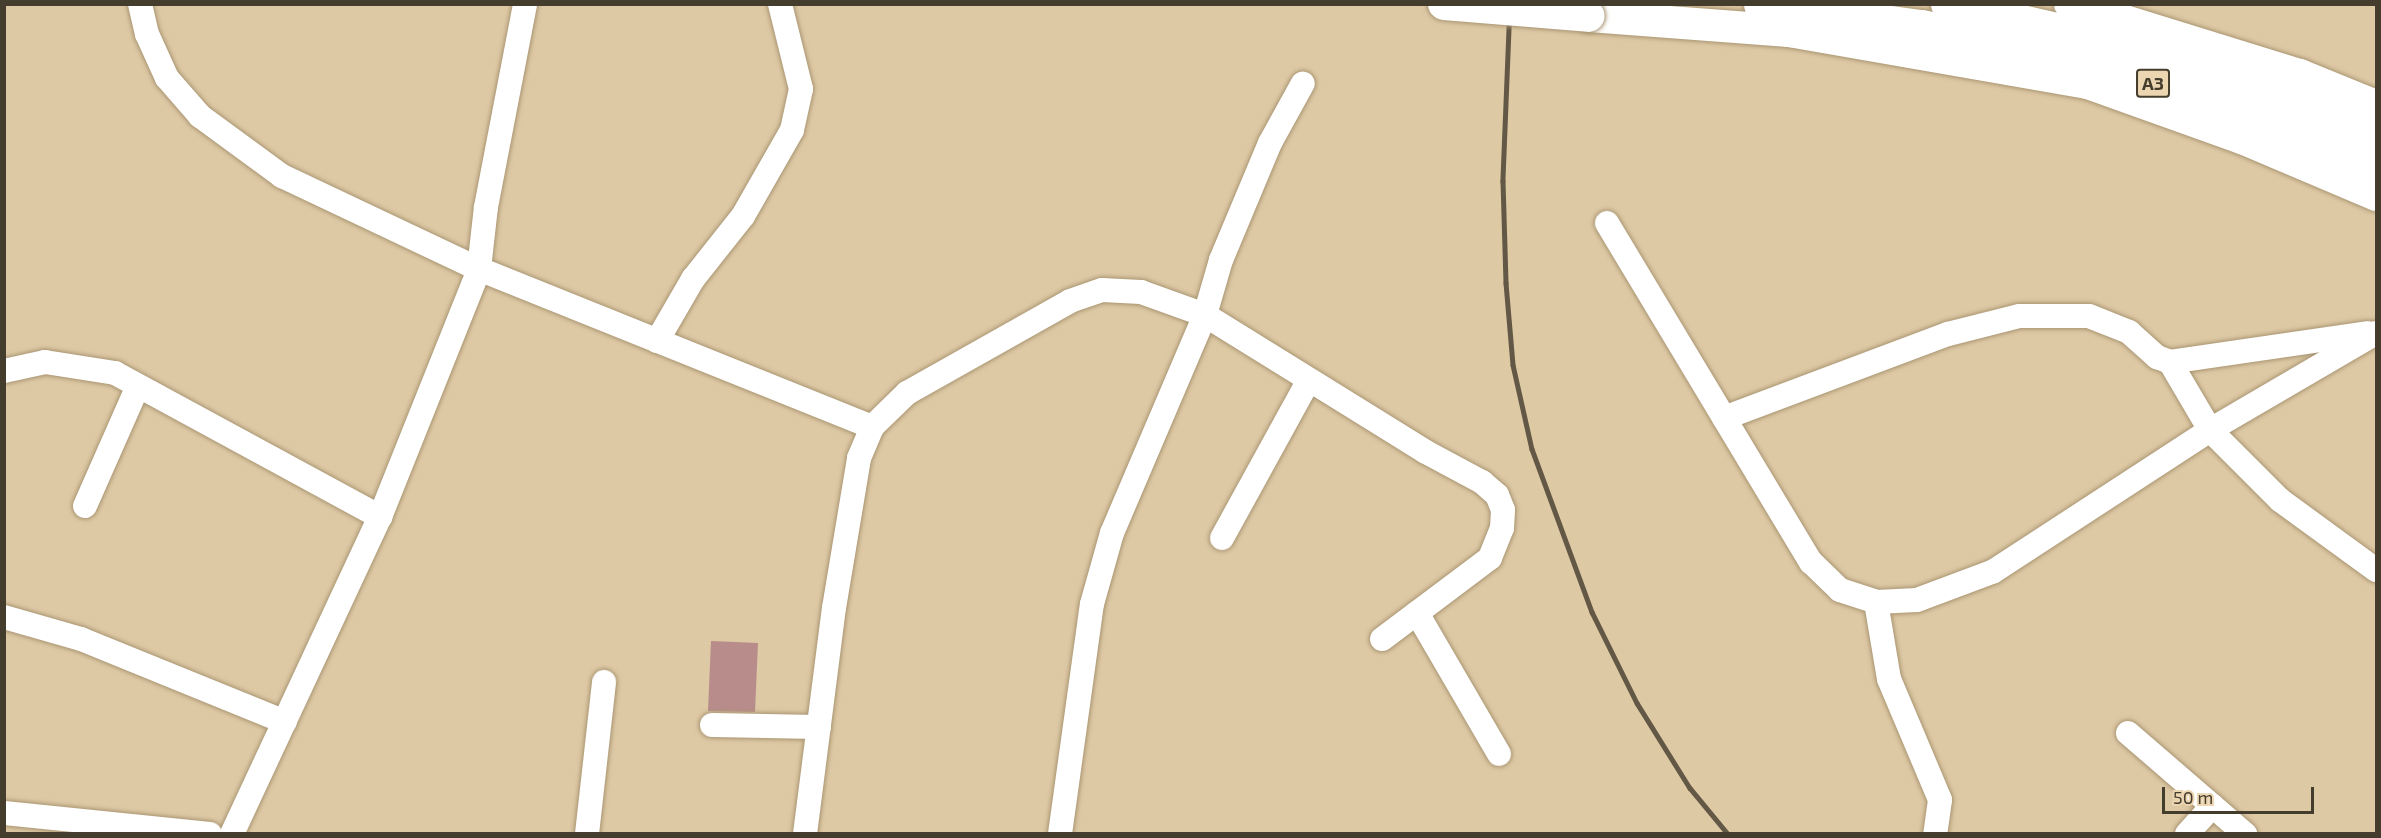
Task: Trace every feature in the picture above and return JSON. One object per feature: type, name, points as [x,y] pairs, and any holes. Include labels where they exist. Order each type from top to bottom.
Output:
[{"type":"highway","name":"A3","points":[[1760,4],[1921,26],[2003,42],[2227,106],[2302,131],[2376,163]]},
{"type":"highway","name":"A3","points":[[1947,4],[2104,40],[2281,95],[2376,133]]},
{"type":"main road","points":[[1444,4],[1789,31],[1902,48],[2088,83],[2242,138],[2376,195]]},
{"type":"main road","points":[[2070,4],[2289,71],[2376,106]]},
{"type":"street","points":[[232,834],[380,517],[479,269],[486,207],[525,4]]},
{"type":"street","points":[[657,341],[693,279],[743,216],[792,130],[801,89],[780,4]]},
{"type":"street","points":[[142,8],[153,50],[167,78],[200,116],[241,149],[282,176],[479,269],[872,427]]},
{"type":"street","points":[[1060,834],[1092,604],[1112,533],[1205,315],[1221,260],[1270,143],[1303,83]]},
{"type":"street","points":[[1607,223],[1811,562],[1840,590],[1876,602],[1917,600],[1994,571],[2210,430],[2376,332]]},
{"type":"street","points":[[805,834],[859,458],[872,427],[908,393],[1070,301],[1102,290],[1141,292],[1205,315],[1426,452],[1482,482],[1497,495],[1503,510],[1502,528],[1490,558],[1382,639]]},
{"type":"street","points":[[1724,418],[1948,334],[2019,316],[2089,316],[2129,332],[2157,357],[2170,362],[2376,332]]},
{"type":"street","points":[[4,370],[45,362],[83,366],[115,373],[380,517]]},
{"type":"street","points":[[2170,362],[2210,430],[2280,500],[2376,570]]},
{"type":"street","points":[[1222,538],[1309,380]]},
{"type":"street","points":[[85,506],[138,386]]},
{"type":"street","points":[[1876,602],[1889,679],[1940,800],[1935,834]]},
{"type":"street","points":[[1417,613],[1499,754]]},
{"type":"street","points":[[4,617],[81,639],[285,722]]},
{"type":"street","points":[[587,834],[604,682]]},
{"type":"street","points":[[712,724],[819,727]]},
{"type":"street","points":[[2128,733],[2245,834]]},
{"type":"street","points":[[2187,834],[2212,806]]},
{"type":"street","points":[[4,813],[61,826],[210,834]]},
{"type":"building","points":[[711,641],[758,643],[755,712],[708,711]]},
{"type":"railway","points":[[1510,4],[1503,181],[1506,283],[1513,365],[1532,449],[1592,612],[1637,703],[1690,788],[1728,834]]}]
